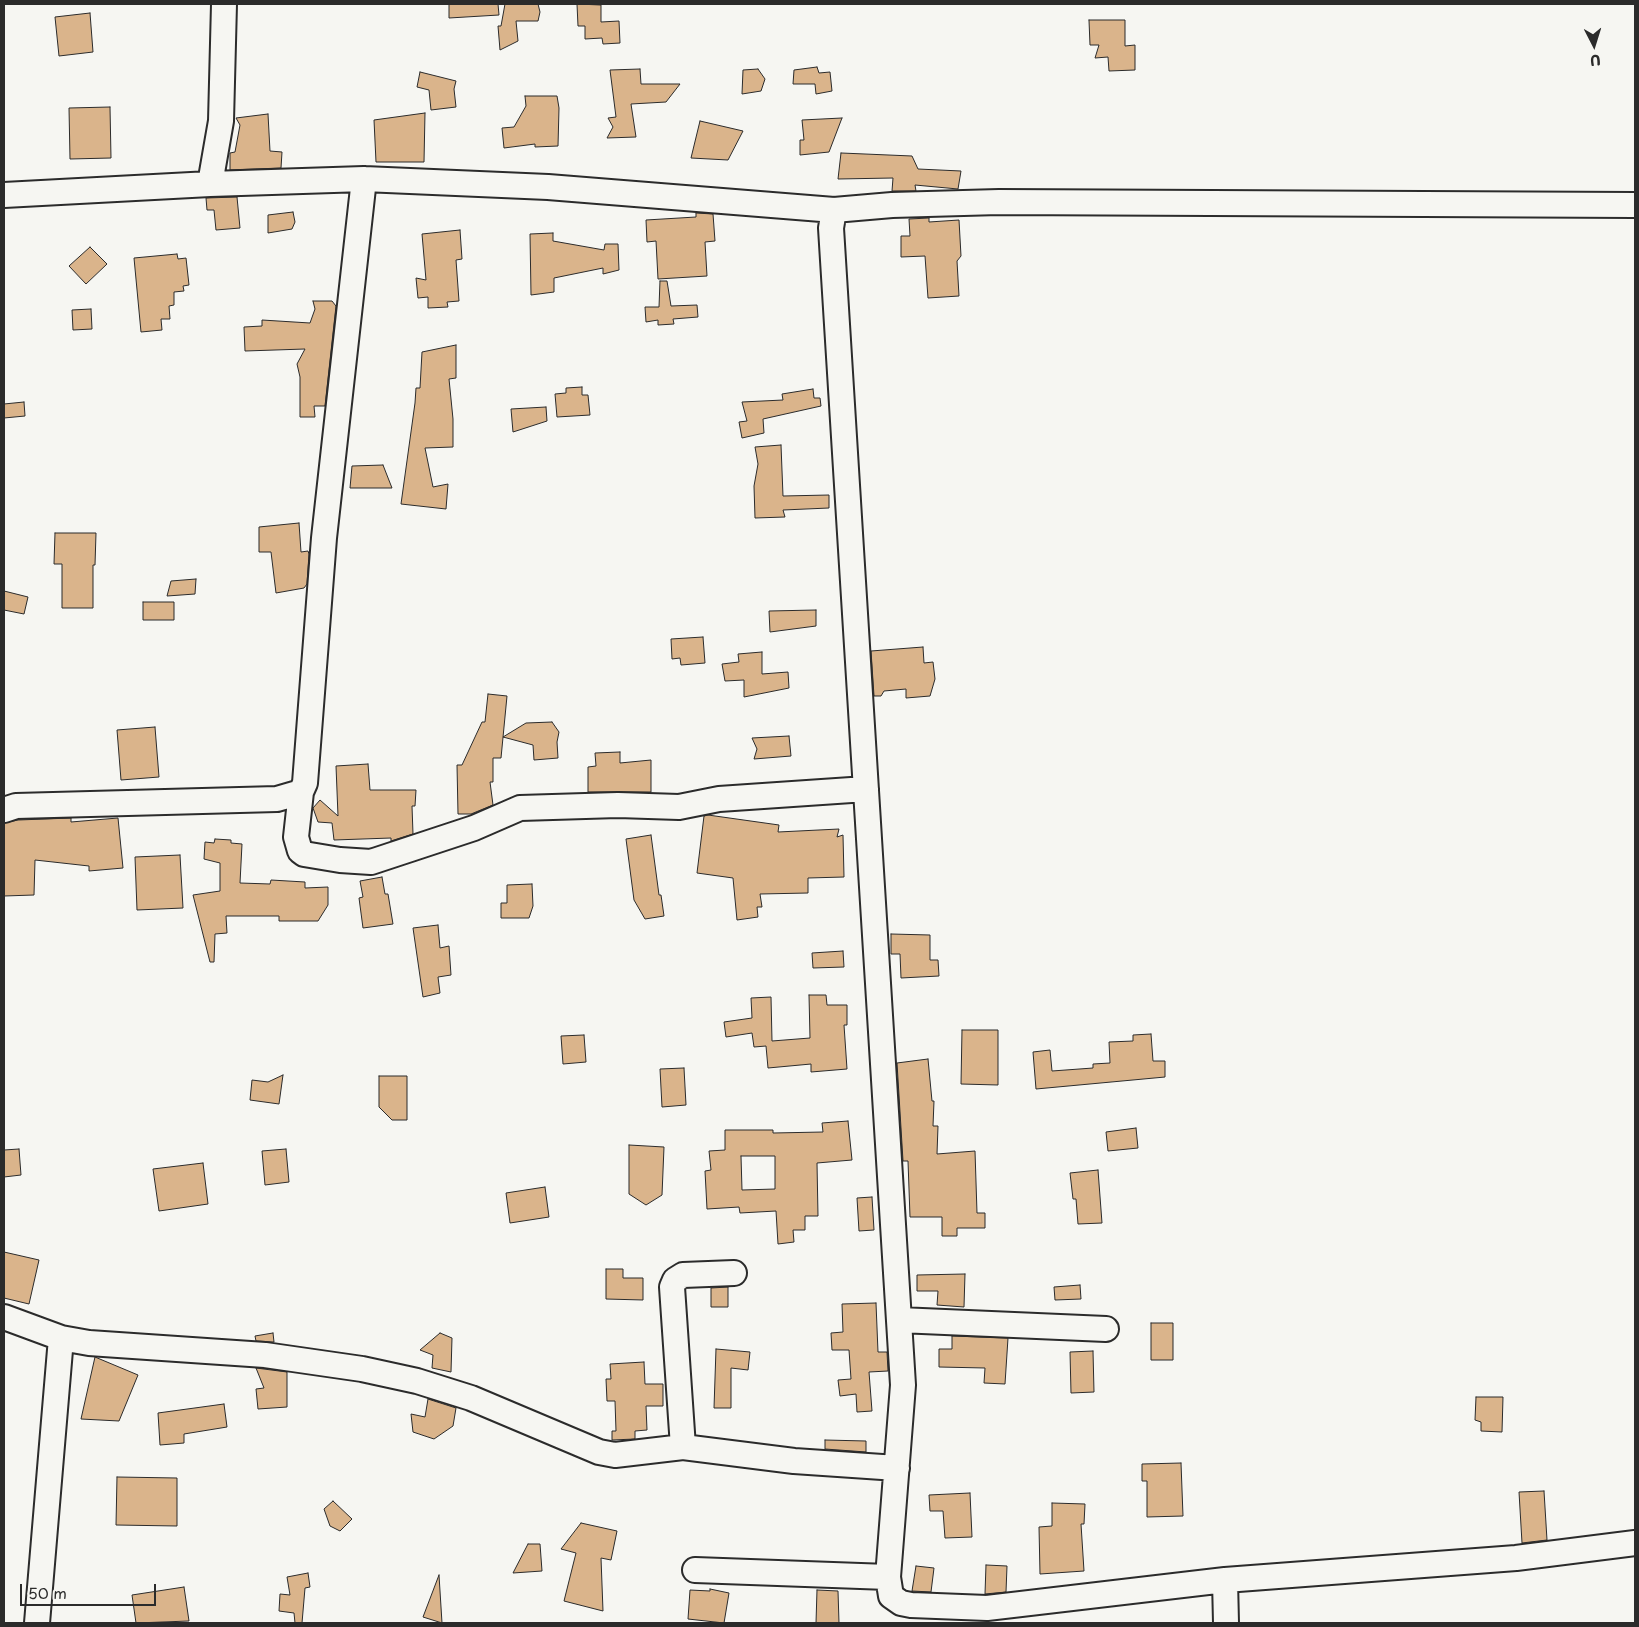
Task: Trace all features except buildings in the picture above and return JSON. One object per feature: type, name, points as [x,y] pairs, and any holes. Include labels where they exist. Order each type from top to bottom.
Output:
[{"type":"street","points":[[210,184],[221,121],[224,4]]},
{"type":"street","points":[[364,179],[324,538],[305,783],[301,792],[296,837],[297,845],[304,854],[371,862],[474,828],[520,808],[618,805],[679,808],[719,799],[866,789]]},
{"type":"street","points":[[4,195],[210,184],[364,179],[548,187],[834,210],[892,205],[999,202],[1635,205]]},
{"type":"street","points":[[834,210],[831,228],[903,1385],[888,1577],[891,1596],[901,1603],[987,1608],[1225,1580],[1516,1558],[1635,1544]]},
{"type":"street","points":[[4,810],[16,806],[276,799],[301,792]]},
{"type":"street","points":[[683,1447],[672,1287],[675,1280],[683,1276],[734,1273]]},
{"type":"street","points":[[4,1317],[61,1338],[88,1343],[265,1355],[362,1369],[453,1391],[599,1452],[615,1455],[683,1447],[794,1461],[898,1468]]},
{"type":"street","points":[[899,1320],[1106,1329]]},
{"type":"street","points":[[37,1623],[61,1338]]},
{"type":"street","points":[[695,1570],[888,1577]]},
{"type":"street","points":[[1225,1580],[1226,1623]]}]
